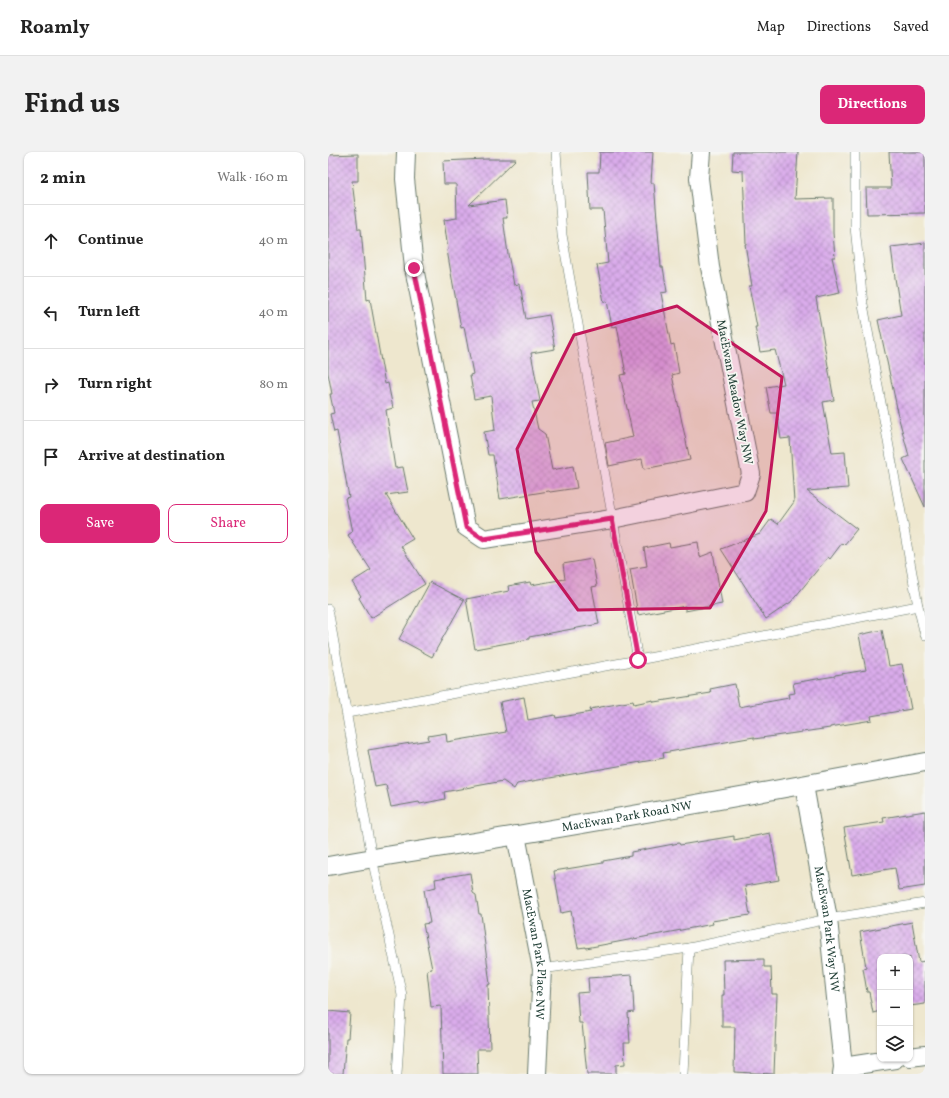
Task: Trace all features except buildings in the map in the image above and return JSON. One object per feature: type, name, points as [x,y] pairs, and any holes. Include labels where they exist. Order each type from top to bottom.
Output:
[{"type":"street","name":"MacEwan Meadow Way NW","points":[[406,152],[405,179],[414,268],[466,527],[484,539],[612,519],[745,492],[751,474],[710,267],[699,178],[701,152]]},
{"type":"street","name":"MacEwan Park Road NW","points":[[328,866],[516,836],[925,762]]},
{"type":"street","name":"MacEwan Park Way NW","points":[[804,785],[828,919],[842,1070]]},
{"type":"street","name":"MacEwan Park Place NW","points":[[516,836],[542,969],[538,1074]]},
{"type":"street","points":[[913,1057],[925,1055]]},
{"type":"street","points":[[842,1070],[881,1062]]},
{"type":"lane","points":[[556,152],[562,235],[638,660]]},
{"type":"lane","points":[[855,152],[855,227],[863,304],[918,606],[925,635]]},
{"type":"lane","points":[[347,713],[638,660],[918,606]]},
{"type":"lane","points":[[328,609],[372,858],[402,995],[397,1074]]},
{"type":"lane","points":[[542,969],[689,948],[828,919],[925,903]]},
{"type":"lane","points":[[682,1074],[689,948]]},
{"type":"highlighted area","points":[[677,306],[782,377],[766,511],[710,608],[578,610],[536,552],[517,449],[574,335]]},
{"type":"route","points":[[414,268],[466,527],[484,539],[612,519],[638,660]]}]
